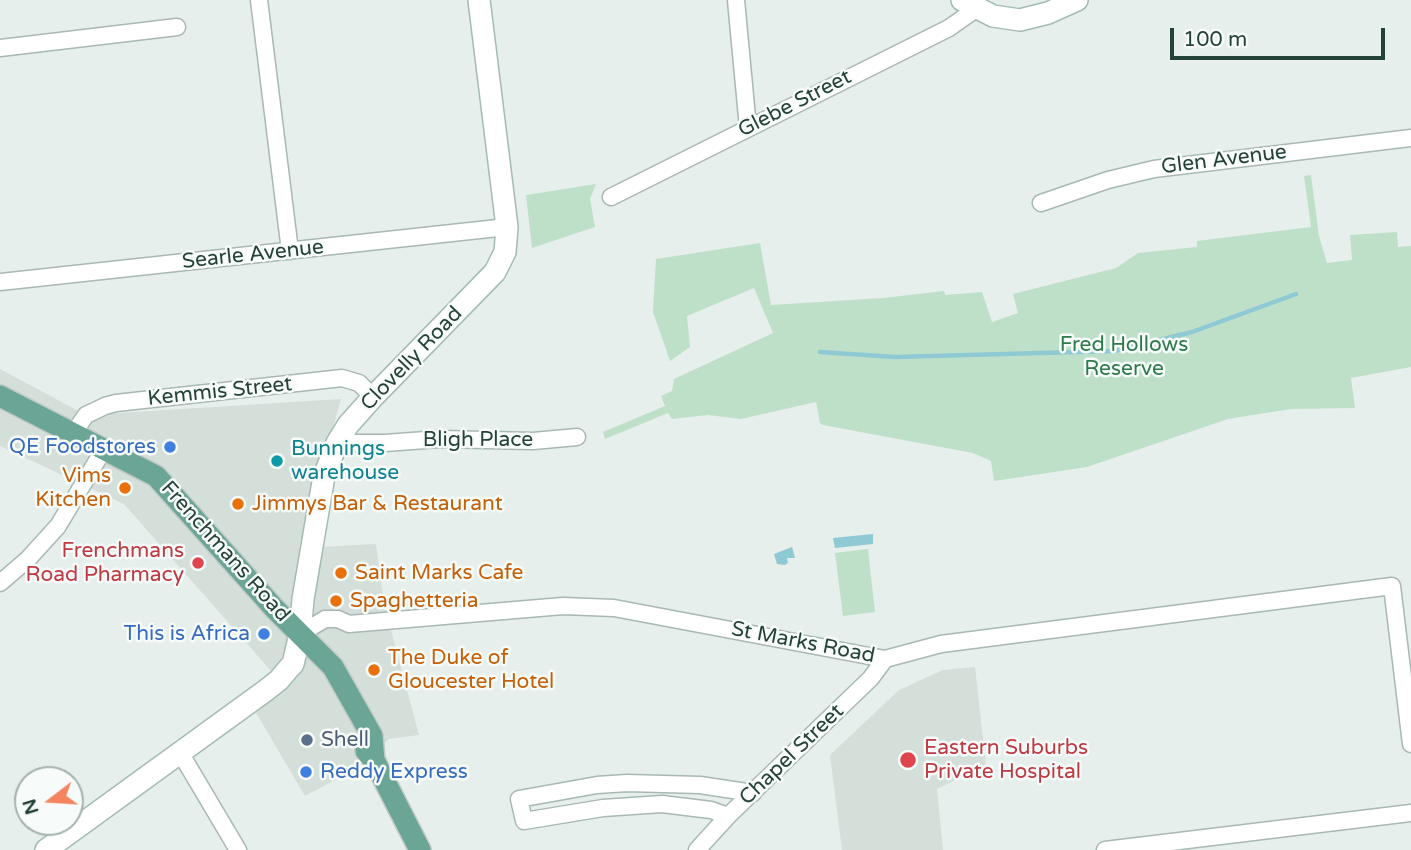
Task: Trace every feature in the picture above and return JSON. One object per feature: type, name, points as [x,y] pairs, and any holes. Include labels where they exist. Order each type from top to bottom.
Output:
[{"type":"main road","name":"Frenchmans Road","points":[[0,396],[156,475],[300,634],[359,742],[374,760],[420,850]]},
{"type":"street","points":[[259,0],[290,251]]},
{"type":"street","name":"Clovelly Road","points":[[52,848],[279,680],[293,664],[324,477],[337,443],[348,425],[373,397],[495,272],[505,252],[506,228],[479,0]]},
{"type":"street","points":[[736,0],[748,128]]},
{"type":"street","points":[[969,4],[993,16],[1020,20],[1048,13],[1077,0]]},
{"type":"street","name":"Glebe Street","points":[[611,197],[949,28],[969,4]]},
{"type":"street","points":[[0,48],[177,27]]},
{"type":"street","name":"Glen Avenue","points":[[1041,204],[1108,180],[1154,169],[1411,138]]},
{"type":"street","name":"Searle Avenue","points":[[0,282],[506,228]]},
{"type":"street","name":"Kemmis Street","points":[[73,434],[86,415],[116,403],[342,378],[359,383],[373,397]]},
{"type":"street","name":"Bligh Place","points":[[337,443],[439,439],[533,441],[577,437]]},
{"type":"street","points":[[0,583],[28,559],[58,526],[104,449]]},
{"type":"street","name":"St Marks Road","points":[[300,634],[326,619],[338,619],[349,624],[563,606],[614,608],[885,659],[954,643],[1392,586],[1411,744]]},
{"type":"street","name":"Chapel Street","points":[[697,850],[728,816],[871,678],[885,659]]},
{"type":"street","points":[[180,754],[238,850]]},
{"type":"street","points":[[728,816],[710,810],[662,804],[603,808],[524,821],[519,799],[597,785],[627,783],[700,785],[753,793]]},
{"type":"street","points":[[1105,850],[1411,813]]},
{"type":"shaded area","points":[[0,369],[86,415],[341,399],[299,548],[376,544],[384,604],[419,735],[389,739],[356,769],[305,796],[255,711],[271,671],[124,504],[0,446]]},
{"type":"shaded area","name":"Eastern Suburbs Private Hospital","points":[[975,667],[986,765],[937,789],[943,850],[842,850],[830,755],[899,690],[943,670]]},
{"type":"green space","name":"Fred Hollows Reserve","points":[[1311,175],[1319,236],[1327,263],[1352,260],[1350,235],[1397,232],[1398,247],[1411,246],[1411,367],[1351,378],[1355,408],[1291,409],[1228,419],[1087,467],[994,481],[991,461],[973,453],[823,425],[820,423],[816,402],[741,419],[708,415],[672,419],[668,413],[605,439],[603,432],[665,406],[661,396],[672,391],[674,379],[773,333],[754,288],[687,316],[690,347],[670,361],[653,312],[656,259],[760,243],[771,305],[944,291],[945,295],[982,292],[992,322],[1018,313],[1013,294],[1116,268],[1138,253],[1197,247],[1197,241],[1311,227],[1304,176]]},
{"type":"green space","points":[[596,184],[590,199],[595,227],[532,248],[526,195]]},
{"type":"green space","points":[[868,549],[875,612],[843,616],[835,553]]},
{"type":"water","points":[[873,534],[873,544],[835,548],[833,538]]},
{"type":"water","points":[[792,547],[795,558],[787,558],[788,563],[785,565],[777,564],[774,554]]},
{"type":"waterway","points":[[820,352],[895,357],[1114,351],[1192,332],[1296,294]]},
{"type":"place","name":"QE Foodstores","points":[[170,447]]},
{"type":"place","name":"Bunnings warehouse","points":[[277,461]]},
{"type":"place","name":"Vims Kitchen","points":[[125,488]]},
{"type":"place","name":"Jimmys Bar & Restaurant","points":[[238,504]]},
{"type":"place","name":"Frenchmans Road Pharmacy","points":[[198,563]]},
{"type":"place","name":"Saint Marks Cafe","points":[[341,573]]},
{"type":"place","name":"Spaghetteria","points":[[336,601]]},
{"type":"place","name":"This is Africa","points":[[264,634]]},
{"type":"place","name":"The Duke of Gloucester Hotel","points":[[374,670]]},
{"type":"place","name":"Shell","points":[[307,740]]},
{"type":"place","name":"Eastern Suburbs Private Hospital","points":[[908,760]]},
{"type":"place","name":"Reddy Express","points":[[306,772]]}]
